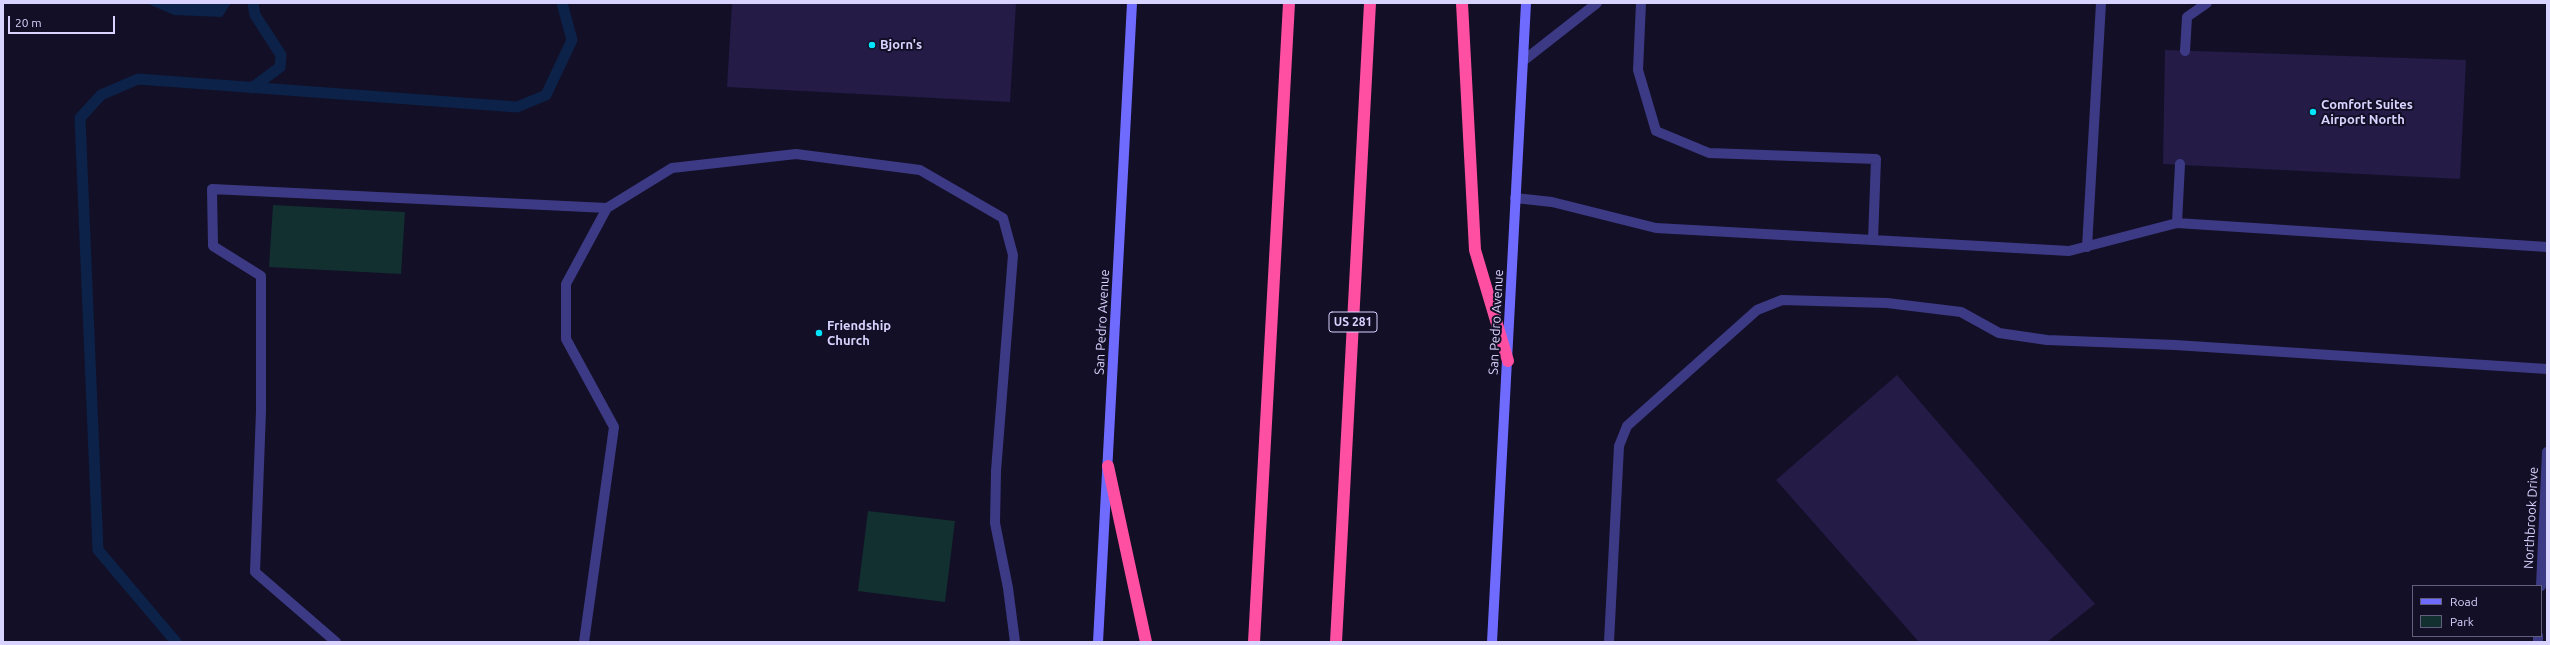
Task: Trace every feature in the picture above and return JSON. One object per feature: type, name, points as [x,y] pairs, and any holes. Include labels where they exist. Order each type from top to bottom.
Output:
[{"type":"highway","points":[[1254,642],[1289,3]]},
{"type":"highway","name":"US 281","points":[[1336,642],[1370,3]]},
{"type":"highway","points":[[1462,3],[1475,250],[1508,361]]},
{"type":"highway","points":[[1108,466],[1146,642]]},
{"type":"main road","name":"San Pedro Avenue","points":[[1098,642],[1132,3]]},
{"type":"main road","name":"San Pedro Avenue","points":[[1492,642],[1526,3]]},
{"type":"street","points":[[1523,61],[1597,3]]},
{"type":"street","points":[[1641,3],[1638,70],[1656,131],[1709,153],[1876,159],[1874,240]]},
{"type":"street","points":[[2087,247],[2101,3]]},
{"type":"street","points":[[2185,51],[2187,17],[2207,3]]},
{"type":"street","points":[[584,642],[614,427],[566,339],[566,284],[607,208],[672,168],[796,154],[920,170],[1003,218],[1013,255],[996,471],[995,523],[1008,588],[1015,642]]},
{"type":"street","points":[[2177,224],[2180,164]]},
{"type":"street","points":[[336,642],[255,572],[261,411],[261,276],[213,246],[212,189],[607,208]]},
{"type":"street","points":[[1515,198],[1552,202],[1656,228],[2069,251],[2177,224],[2547,247]]},
{"type":"street","points":[[1609,642],[1619,446],[1627,426],[1757,310],[1782,300],[1887,303],[1961,312],[1999,333],[2047,340],[2175,345],[2547,369]]},
{"type":"street","name":"Northbrook Drive","points":[[2541,585],[2547,452]]},
{"type":"green space","points":[[273,205],[405,212],[401,274],[269,267]]},
{"type":"green space","points":[[868,511],[955,521],[945,602],[858,591]]},
{"type":"water","points":[[146,3],[231,3],[222,17],[174,15]]},
{"type":"building","name":"Bjorn's","points":[[732,3],[1016,3],[1010,102],[727,87]]},
{"type":"building","name":"Comfort Suites Airport North","points":[[2165,50],[2466,60],[2460,179],[2163,164]]},
{"type":"building","points":[[1897,375],[2095,604],[2047,642],[1919,642],[1776,480]]},
{"type":"waterway","points":[[252,88],[280,67],[281,55],[255,15],[253,3]]},
{"type":"waterway","points":[[176,642],[98,550],[80,118],[101,95],[138,79],[517,107],[546,95],[572,40],[562,3]]},
{"type":"place","name":"Bjorn's","points":[[872,45]]},
{"type":"place","name":"Comfort Suites Airport North","points":[[2313,112]]},
{"type":"place","name":"Friendship Church","points":[[819,333]]}]
